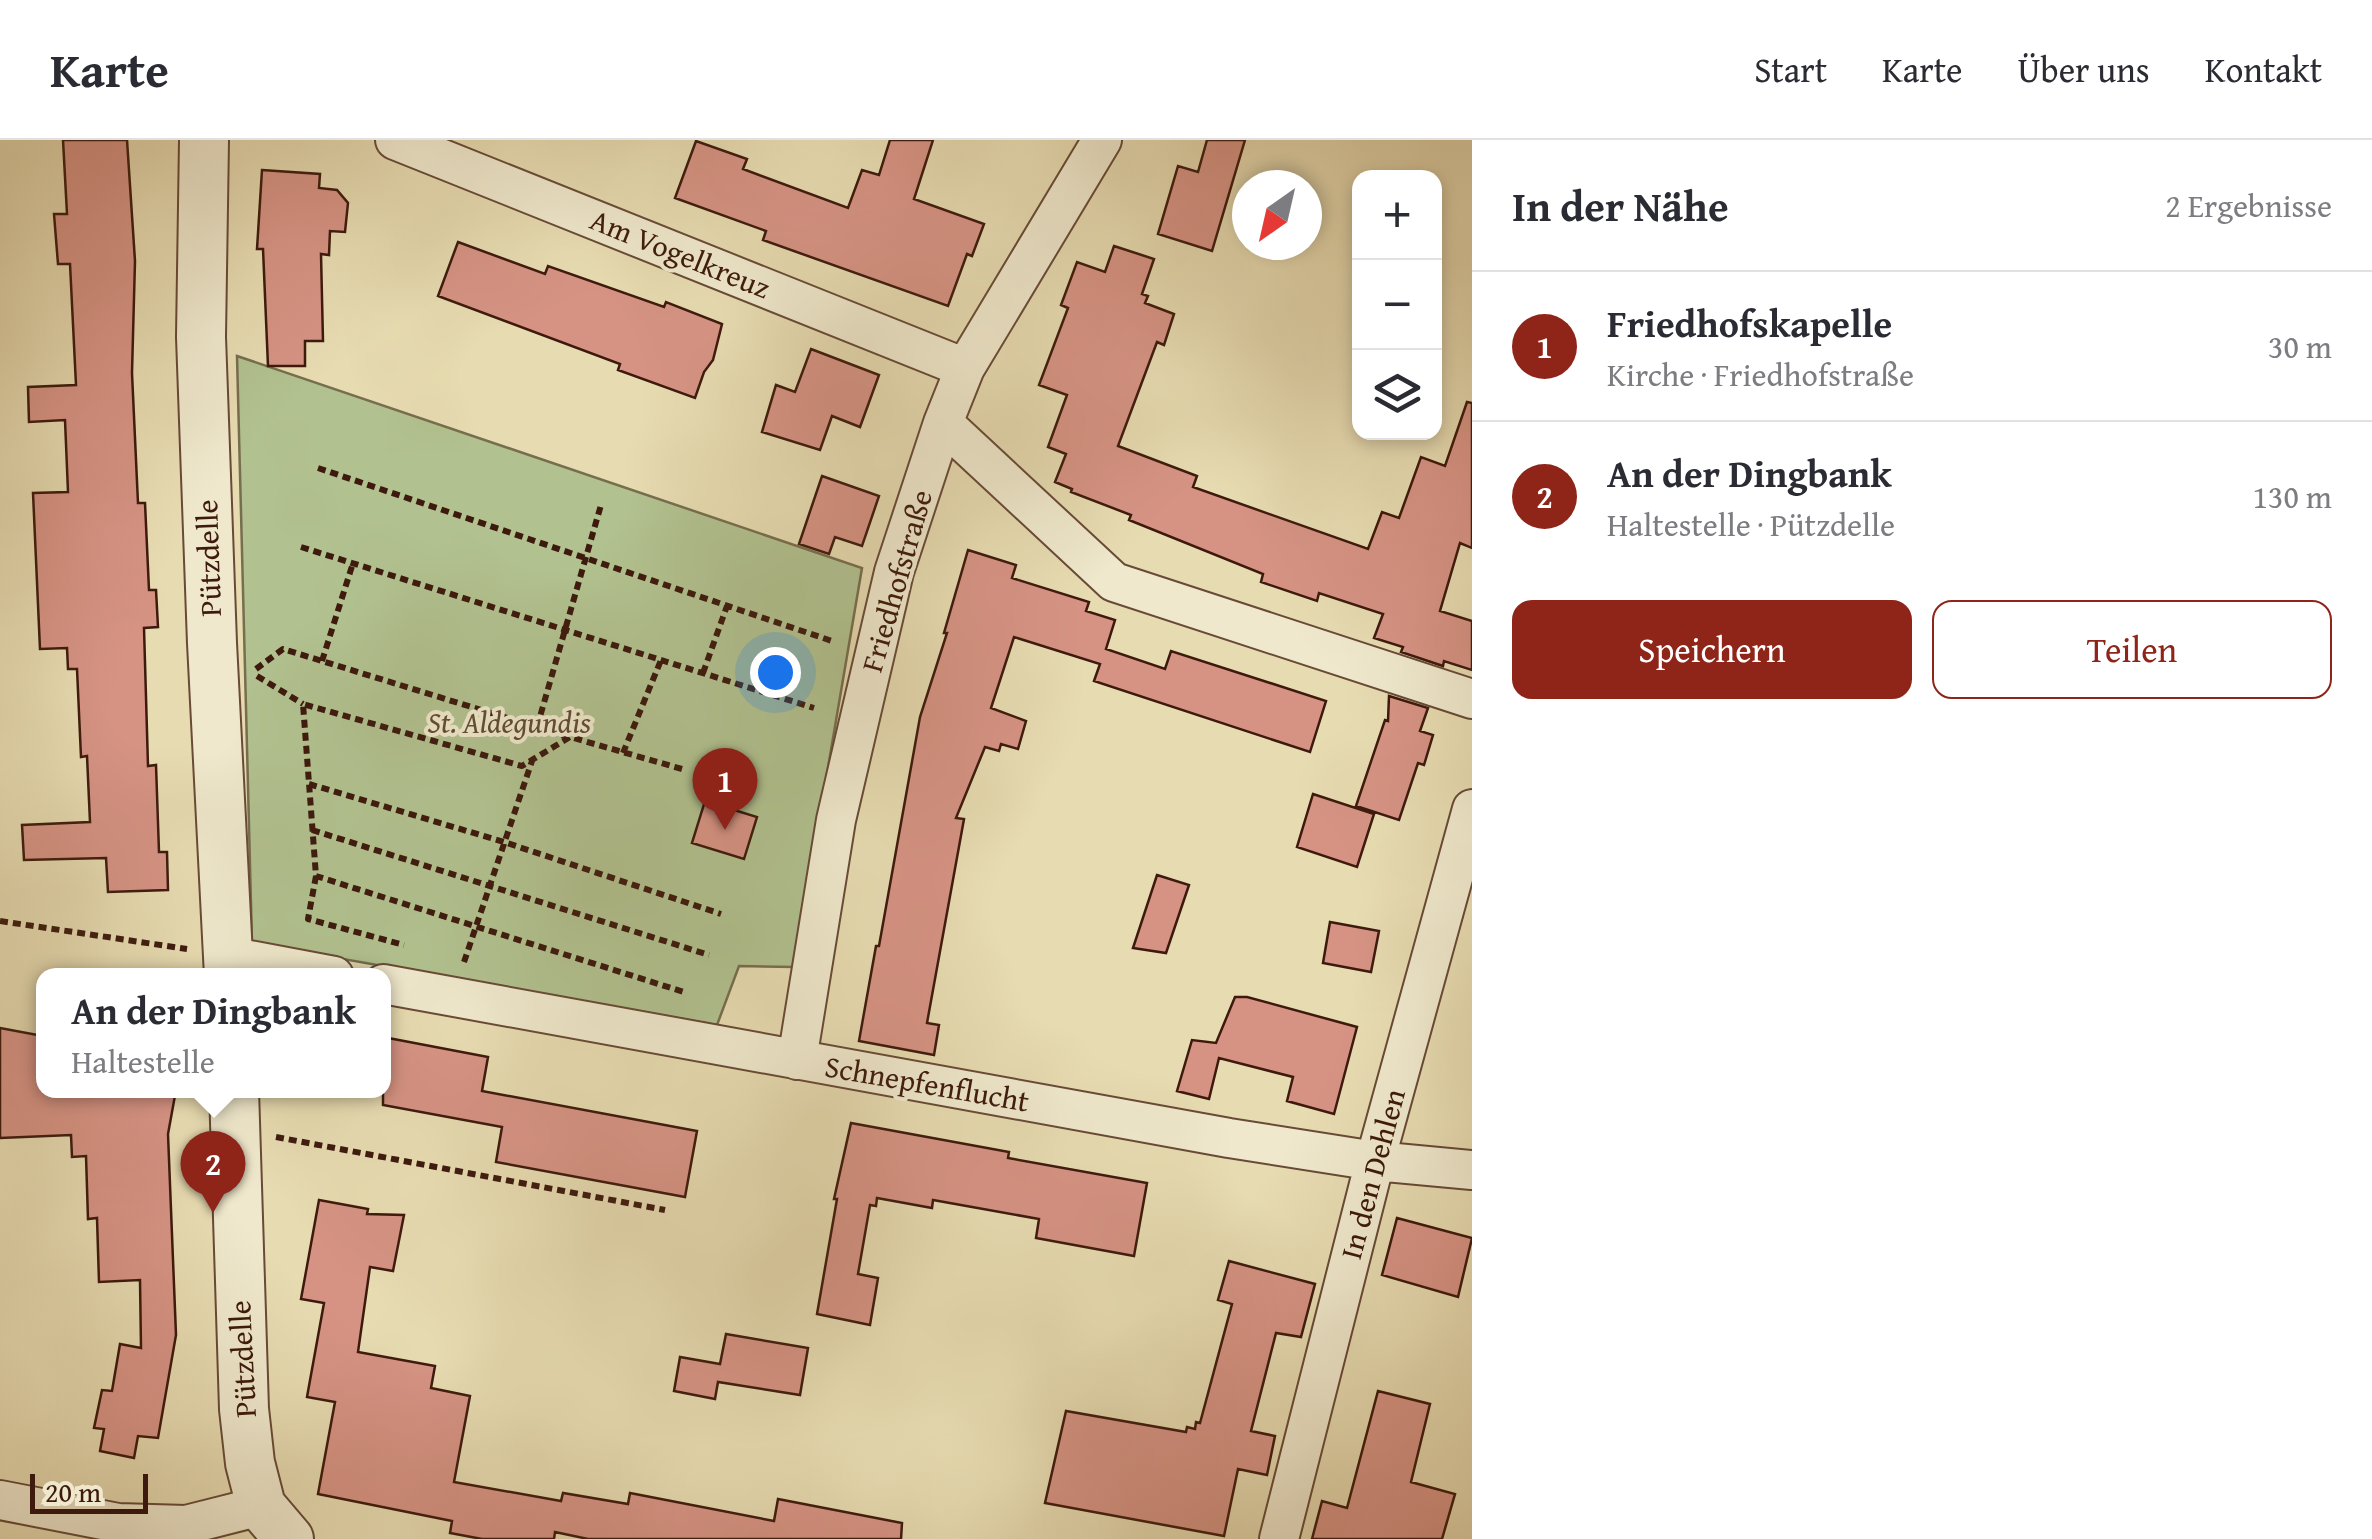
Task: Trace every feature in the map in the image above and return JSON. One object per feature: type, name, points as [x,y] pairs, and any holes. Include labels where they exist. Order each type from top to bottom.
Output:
[{"type":"street","name":"Pützdelle","points":[[204,140],[201,336],[229,966]]},
{"type":"street","name":"Am Vogelkreuz","points":[[395,140],[965,368]]},
{"type":"street","name":"Friedhofstraße","points":[[797,1060],[836,820],[894,572],[943,423],[965,368],[1102,140]]},
{"type":"street","points":[[943,423],[1114,582],[1472,699]]},
{"type":"street","name":"In den Dehlen","points":[[1279,1539],[1472,809]]},
{"type":"street","name":"Schnepfenflucht","points":[[391,985],[1228,1138],[1376,1161],[1472,1170]]},
{"type":"street","name":"Pützdelle","points":[[235,1110],[244,1409],[250,1463],[275,1522]]},
{"type":"street","points":[[0,1500],[117,1531],[275,1522]]},
{"type":"path","points":[[318,468],[832,641]]},
{"type":"path","points":[[537,727],[601,505]]},
{"type":"path","points":[[301,547],[814,708]]},
{"type":"path","points":[[322,661],[354,563]]},
{"type":"path","points":[[703,673],[727,606]]},
{"type":"path","points":[[251,672],[283,649],[682,769]]},
{"type":"path","points":[[623,753],[662,660]]},
{"type":"path","points":[[412,948],[308,919],[316,876],[303,704],[522,766],[570,737]]},
{"type":"path","points":[[447,957],[465,962],[532,760]]},
{"type":"path","points":[[309,784],[504,842],[721,914]]},
{"type":"path","points":[[312,830],[709,955]]},
{"type":"path","points":[[316,876],[686,993]]},
{"type":"path","points":[[0,921],[229,966]]},
{"type":"path","points":[[235,1110],[665,1210]]},
{"type":"green space","name":"St. Aldegundis","points":[[237,356],[862,568],[794,967],[739,966],[717,1025],[252,943]]},
{"type":"building","points":[[63,140],[127,140],[135,261],[132,373],[138,503],[145,503],[149,590],[156,590],[158,627],[144,628],[148,766],[156,765],[159,852],[167,852],[168,890],[108,892],[106,858],[24,860],[22,825],[90,822],[87,756],[81,757],[77,669],[68,669],[67,648],[40,649],[33,493],[68,492],[65,420],[29,422],[28,387],[76,385],[70,264],[58,264],[54,214],[67,214]]},
{"type":"building","points":[[890,140],[933,140],[914,199],[984,224],[972,256],[967,254],[948,306],[763,240],[766,231],[675,198],[696,141],[747,159],[743,169],[848,208],[862,170],[879,175]]},
{"type":"building","points":[[1207,140],[1245,140],[1236,170],[1232,170],[1232,184],[1212,251],[1158,234],[1178,166],[1198,172]]},
{"type":"building","points":[[262,170],[320,174],[319,188],[337,190],[348,203],[345,232],[330,231],[329,255],[321,254],[323,341],[305,341],[305,366],[268,366],[263,249],[257,249]]},
{"type":"building","points":[[458,242],[545,274],[548,266],[664,307],[666,302],[722,324],[713,360],[695,398],[618,370],[620,364],[438,296]]},
{"type":"building","points":[[1114,246],[1154,259],[1142,294],[1148,296],[1145,303],[1174,314],[1164,345],[1157,342],[1118,446],[1197,476],[1193,487],[1368,549],[1382,512],[1399,518],[1421,457],[1445,466],[1467,402],[1472,403],[1472,548],[1460,543],[1440,611],[1472,621],[1472,670],[1444,661],[1443,666],[1374,638],[1383,614],[1319,593],[1317,601],[1261,582],[1263,574],[1129,520],[1131,515],[1055,482],[1066,454],[1048,447],[1067,395],[1039,385],[1068,308],[1061,305],[1077,262],[1105,272]]},
{"type":"building","points":[[811,349],[879,375],[860,427],[832,416],[820,450],[762,432],[776,385],[795,392]]},
{"type":"building","points":[[822,476],[879,496],[862,546],[835,537],[829,554],[799,544]]},
{"type":"building","points":[[968,550],[1016,565],[1012,578],[1089,602],[1086,611],[1115,620],[1106,649],[1165,669],[1171,651],[1326,701],[1310,752],[1094,681],[1100,664],[1014,637],[991,708],[1026,721],[1018,749],[1001,744],[999,751],[985,747],[956,818],[964,819],[927,1023],[939,1025],[934,1055],[859,1041],[920,717]]},
{"type":"building","points":[[1389,696],[1428,708],[1420,731],[1433,735],[1424,765],[1418,763],[1399,820],[1356,806],[1385,720],[1388,721]]},
{"type":"building","points":[[1313,794],[1374,814],[1357,867],[1297,847]]},
{"type":"building","points":[[705,801],[757,817],[744,859],[692,843]]},
{"type":"building","points":[[1157,875],[1189,885],[1166,953],[1133,948]]},
{"type":"building","points":[[1330,922],[1379,931],[1371,972],[1323,963]]},
{"type":"building","points":[[1235,997],[1357,1027],[1334,1114],[1287,1101],[1293,1077],[1219,1058],[1209,1099],[1177,1091],[1192,1040],[1216,1043]]},
{"type":"building","points":[[0,1028],[36,1035],[36,1098],[175,1098],[168,1134],[176,1335],[158,1438],[138,1436],[134,1458],[100,1451],[104,1429],[94,1428],[102,1390],[112,1391],[120,1344],[141,1348],[140,1280],[99,1282],[97,1218],[88,1219],[86,1156],[72,1157],[71,1135],[0,1138]]},
{"type":"building","points":[[391,1039],[488,1057],[482,1091],[697,1131],[685,1197],[496,1162],[502,1127],[383,1105],[383,1098],[391,1098]]},
{"type":"building","points":[[851,1123],[1009,1152],[1008,1158],[1147,1183],[1134,1256],[1036,1238],[1039,1219],[933,1200],[932,1208],[877,1198],[876,1206],[870,1205],[858,1274],[878,1278],[870,1325],[817,1314],[834,1199]]},
{"type":"building","points":[[319,1200],[368,1209],[367,1214],[404,1215],[393,1271],[370,1267],[358,1352],[435,1366],[431,1388],[470,1396],[454,1482],[561,1501],[563,1493],[628,1504],[630,1493],[774,1521],[778,1499],[902,1523],[901,1539],[588,1539],[555,1532],[554,1539],[482,1539],[450,1533],[452,1521],[318,1494],[335,1402],[307,1397],[324,1303],[301,1299]]},
{"type":"building","points":[[1397,1218],[1472,1238],[1458,1297],[1382,1275]]},
{"type":"building","points":[[1229,1261],[1315,1284],[1301,1337],[1276,1333],[1251,1431],[1275,1436],[1267,1475],[1238,1469],[1224,1536],[1045,1503],[1066,1411],[1186,1432],[1187,1427],[1195,1429],[1196,1422],[1200,1423],[1232,1304],[1218,1300]]},
{"type":"building","points":[[726,1334],[808,1348],[800,1395],[718,1382],[715,1399],[674,1391],[680,1357],[720,1364]]},
{"type":"building","points":[[1378,1391],[1430,1404],[1411,1482],[1455,1494],[1442,1539],[1312,1539],[1322,1501],[1347,1508]]},
{"type":"place","name":"Friedhofskapelle","points":[[725,830]]},
{"type":"place","name":"An der Dingbank","points":[[213,1213]]}]
